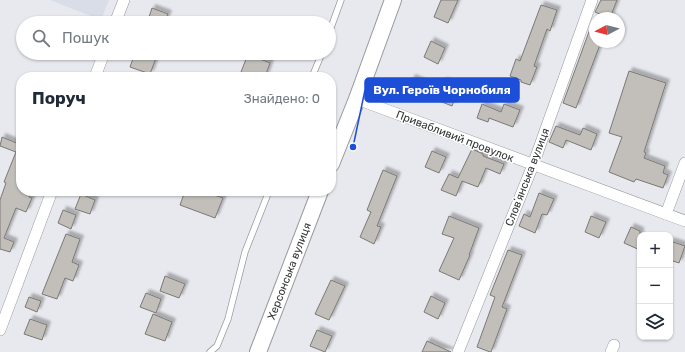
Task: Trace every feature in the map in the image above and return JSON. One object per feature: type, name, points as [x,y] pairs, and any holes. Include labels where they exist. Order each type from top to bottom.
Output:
[{"type":"main road","points":[[336,151],[393,0]]},
{"type":"main road","name":"Херсонська вулиця","points":[[258,352],[318,196]]},
{"type":"street","points":[[118,16],[124,0]]},
{"type":"street","name":"Словʼянська вулиця","points":[[458,352],[533,165],[592,0]]},
{"type":"street","points":[[97,72],[101,60]]},
{"type":"street","name":"Привабливий провулок","points":[[357,98],[685,221]]},
{"type":"street","points":[[666,214],[685,163]]},
{"type":"street","points":[[0,330],[50,196]]},
{"type":"lane","points":[[335,16],[341,0]]},
{"type":"lane","points":[[314,72],[319,60]]},
{"type":"lane","points":[[210,352],[217,346],[228,319],[245,252],[267,196]]},
{"type":"shaded area","points":[[50,0],[109,0],[103,16],[91,16]]},
{"type":"building","points":[[441,0],[458,0],[448,23],[434,17]]},
{"type":"building","points":[[601,0],[617,0],[612,12],[595,12]]},
{"type":"building","points":[[541,5],[557,10],[550,31],[547,29],[534,66],[537,67],[530,85],[510,76],[516,59],[520,61]]},
{"type":"building","points":[[152,8],[168,14],[167,16],[149,16]]},
{"type":"building","points":[[589,32],[589,48],[599,48],[576,108],[563,103]]},
{"type":"building","points":[[431,41],[445,48],[438,64],[424,57]]},
{"type":"building","points":[[132,60],[155,60],[151,72],[144,72],[130,67]]},
{"type":"building","points":[[246,60],[263,60],[270,63],[267,72],[241,72]]},
{"type":"building","points":[[629,71],[666,83],[644,152],[646,153],[644,158],[665,166],[663,173],[668,175],[663,188],[636,179],[634,182],[609,172],[622,137],[609,133]]},
{"type":"building","points":[[412,78],[440,90],[443,81],[459,87],[452,106],[422,94],[419,100],[405,94]]},
{"type":"building","points":[[482,104],[501,112],[504,104],[520,110],[513,127],[489,118],[488,122],[477,118]]},
{"type":"building","points":[[556,126],[580,135],[583,128],[597,134],[591,150],[566,140],[563,148],[549,142]]},
{"type":"building","points":[[2,137],[16,143],[16,152],[0,146]]},
{"type":"building","points":[[472,149],[483,154],[483,156],[504,164],[500,174],[486,168],[478,187],[462,181],[456,196],[441,190],[449,174],[458,178]]},
{"type":"building","points":[[432,151],[446,157],[439,173],[425,167]]},
{"type":"building","points":[[16,152],[16,196],[29,196],[32,198],[26,212],[16,208],[4,238],[14,242],[10,252],[0,249],[0,200],[6,183],[4,182]]},
{"type":"building","points":[[383,170],[397,176],[377,226],[381,227],[374,244],[360,237],[371,212],[367,210]]},
{"type":"building","points":[[539,193],[554,199],[547,215],[542,214],[535,233],[519,226],[524,214],[530,217]]},
{"type":"building","points":[[80,196],[86,196],[95,200],[90,214],[75,209]]},
{"type":"building","points":[[183,196],[217,196],[223,198],[215,218],[180,205]]},
{"type":"building","points":[[63,210],[76,215],[71,229],[58,223]]},
{"type":"building","points":[[449,216],[479,228],[470,255],[459,280],[439,271],[454,238],[442,234]]},
{"type":"building","points":[[591,216],[606,222],[599,238],[585,232]]},
{"type":"building","points":[[631,227],[640,231],[637,232],[637,249],[624,243]]},
{"type":"building","points":[[66,234],[80,239],[72,262],[79,265],[73,281],[65,278],[57,299],[42,294]]},
{"type":"building","points":[[673,242],[685,246],[679,263],[673,261]]},
{"type":"building","points":[[508,250],[522,255],[502,307],[507,309],[490,352],[477,347],[495,297],[490,295]]},
{"type":"building","points":[[165,276],[185,284],[179,298],[160,291]]},
{"type":"building","points":[[331,280],[345,286],[329,320],[315,314]]},
{"type":"building","points":[[146,293],[161,299],[156,313],[140,307]]},
{"type":"building","points":[[431,296],[445,303],[438,319],[424,312]]},
{"type":"building","points":[[29,297],[41,301],[37,312],[25,307]]},
{"type":"building","points":[[153,314],[172,322],[165,341],[145,334]]},
{"type":"building","points":[[30,319],[47,325],[42,340],[24,334]]},
{"type":"building","points":[[317,330],[332,336],[325,352],[310,346]]},
{"type":"building","points":[[427,341],[451,352],[422,352]]},
{"type":"place","name":"Вул. Героїв Чорнобиля","points":[[353,147]]}]
